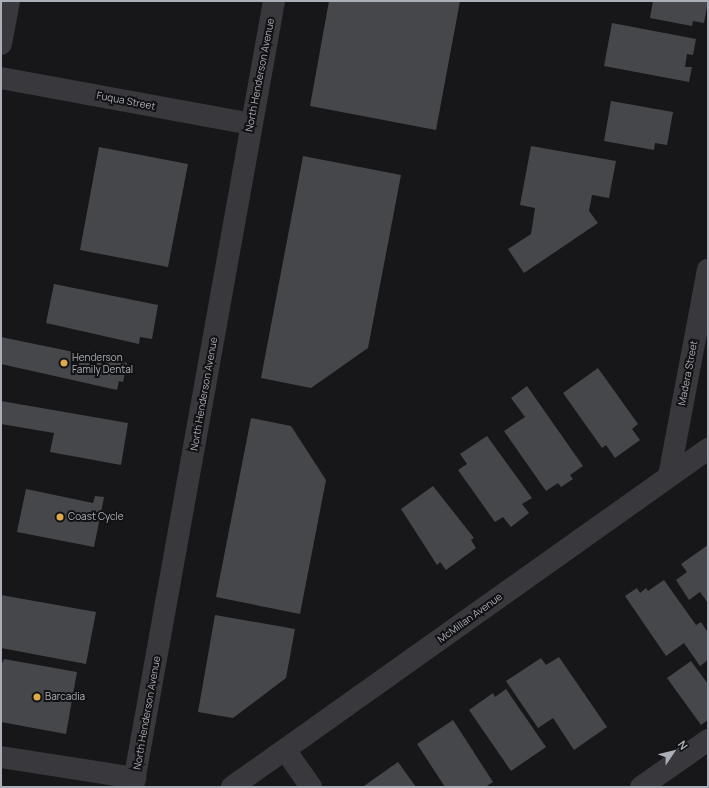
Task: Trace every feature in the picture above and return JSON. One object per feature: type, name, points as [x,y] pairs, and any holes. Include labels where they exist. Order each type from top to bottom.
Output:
[{"type":"street","points":[[1,44],[9,1]]},
{"type":"street","name":"North Henderson Avenue","points":[[134,782],[250,124],[274,1]]},
{"type":"street","name":"Fuqua Street","points":[[1,78],[250,124]]},
{"type":"street","name":"Madera Street","points":[[669,476],[708,270]]},
{"type":"street","name":"McMillan Avenue","points":[[232,787],[286,751],[708,449]]},
{"type":"street","points":[[641,787],[708,740]]},
{"type":"street","points":[[286,751],[311,787]]},
{"type":"street","points":[[1,757],[134,782]]},
{"type":"building","points":[[329,1],[460,1],[436,130],[310,106]]},
{"type":"building","points":[[653,1],[708,1],[704,23],[693,21],[692,26],[650,18]]},
{"type":"building","points":[[612,23],[696,39],[693,55],[687,54],[685,67],[692,67],[689,82],[604,66]]},
{"type":"building","points":[[611,101],[673,112],[667,145],[655,143],[654,150],[604,141]]},
{"type":"building","points":[[531,146],[616,161],[609,198],[592,195],[589,211],[598,223],[524,273],[508,249],[531,234],[535,208],[520,205]]},
{"type":"building","points":[[99,147],[188,164],[168,267],[80,250]]},
{"type":"building","points":[[303,156],[401,175],[368,348],[311,388],[261,378]]},
{"type":"building","points":[[54,284],[158,305],[152,339],[140,337],[139,344],[46,323]]},
{"type":"building","name":"Henderson Family Dental","points":[[1,337],[127,363],[123,382],[119,381],[117,390],[1,364]]},
{"type":"building","points":[[598,368],[638,424],[632,429],[640,440],[615,458],[606,445],[602,448],[563,393]]},
{"type":"building","points":[[527,386],[583,466],[570,475],[573,479],[561,487],[558,483],[546,491],[504,431],[525,417],[511,398]]},
{"type":"building","points":[[1,401],[128,423],[121,465],[50,452],[54,433],[1,424]]},
{"type":"building","points":[[251,418],[291,426],[326,480],[300,614],[216,597]]},
{"type":"building","points":[[487,436],[532,498],[522,504],[529,513],[511,527],[503,517],[495,522],[458,470],[467,464],[460,454]]},
{"type":"building","points":[[433,486],[474,538],[471,540],[476,548],[446,570],[440,562],[437,565],[401,509]]},
{"type":"building","name":"Coast Cycle","points":[[26,489],[93,503],[95,496],[104,497],[94,547],[17,532]]},
{"type":"building","points":[[708,545],[708,603],[700,592],[689,600],[676,580],[687,572],[681,564]]},
{"type":"building","points":[[664,580],[696,625],[701,622],[708,633],[708,660],[700,666],[684,643],[666,656],[625,596],[637,588],[640,593],[646,588],[648,591]]},
{"type":"building","points":[[1,595],[96,612],[86,664],[1,648]]},
{"type":"building","points":[[215,615],[295,629],[286,678],[233,718],[198,712]]},
{"type":"building","points":[[559,657],[607,727],[574,750],[553,718],[538,728],[506,681],[541,658],[546,665]]},
{"type":"building","name":"Barcadia","points":[[4,659],[77,672],[66,734],[1,722],[1,665]]},
{"type":"building","points":[[691,661],[708,684],[708,720],[701,725],[667,678]]},
{"type":"building","points":[[506,689],[546,747],[511,771],[469,710],[493,693],[495,697]]},
{"type":"building","points":[[453,720],[493,782],[485,787],[445,787],[417,744]]},
{"type":"building","points":[[398,762],[416,787],[364,786]]},
{"type":"place","name":"Henderson Family Dental","points":[[64,363]]},
{"type":"place","name":"Coast Cycle","points":[[60,517]]},
{"type":"place","name":"Barcadia","points":[[37,697]]}]
